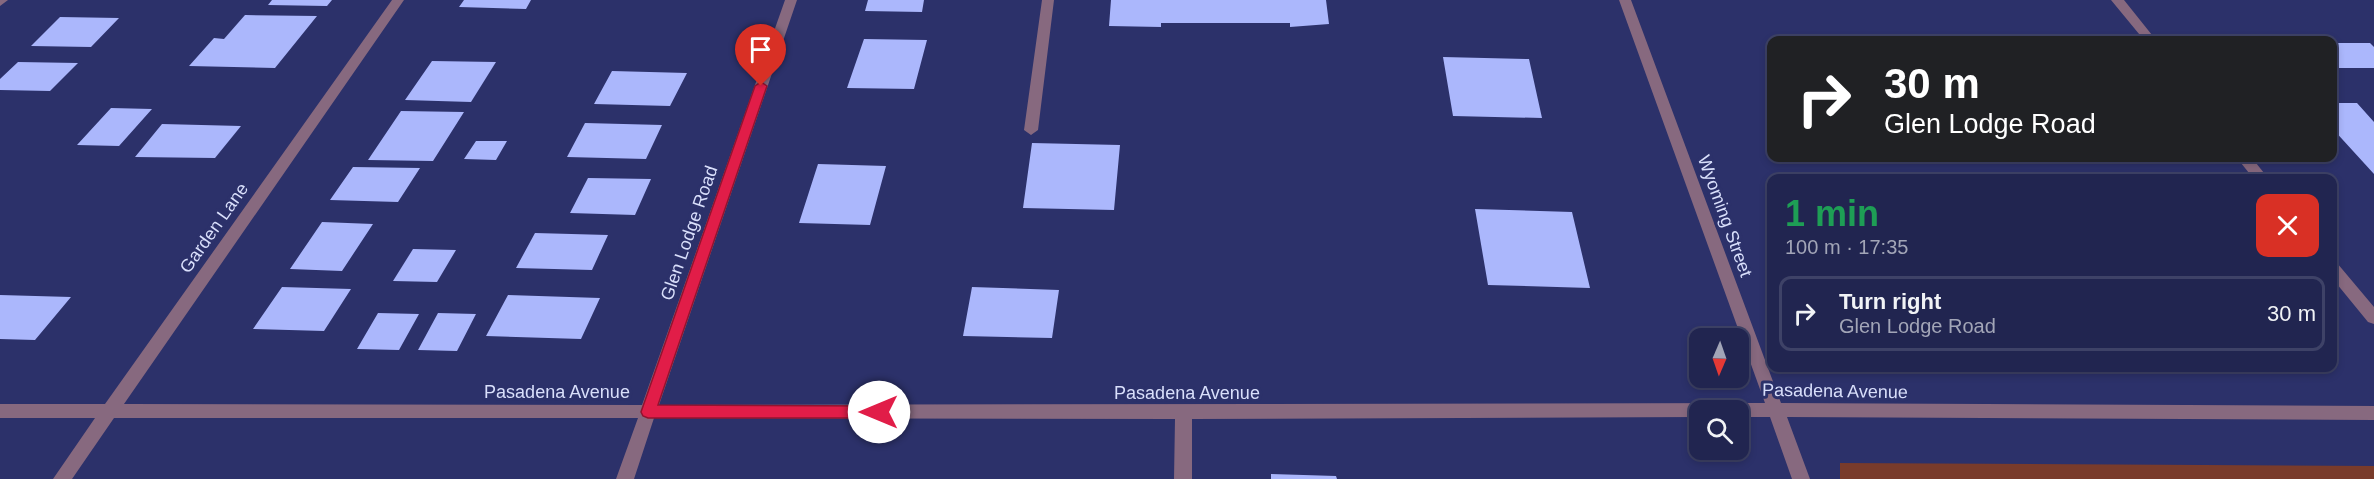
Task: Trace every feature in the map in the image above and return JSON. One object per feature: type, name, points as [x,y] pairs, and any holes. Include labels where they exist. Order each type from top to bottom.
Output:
[{"type":"street","name":"Garden Lane","points":[[63,479],[398,0]]},
{"type":"street","name":"Glen Lodge Road","points":[[625,479],[791,0]]},
{"type":"street","points":[[1031,130],[1048,0]]},
{"type":"street","name":"Wyoming Street","points":[[1625,0],[1802,479]]},
{"type":"street","points":[[2117,0],[2147,36]]},
{"type":"street","points":[[2247,162],[2258,174]]},
{"type":"street","points":[[2337,273],[2374,318]]},
{"type":"street","name":"Pasadena Avenue","points":[[0,411],[1777,410],[2374,413]]},
{"type":"street","points":[[1183,479],[1184,412]]},
{"type":"shaded area","points":[[1840,463],[2374,466],[2374,479],[1840,479]]},
{"type":"building","points":[[272,0],[332,0],[327,6],[268,5]]},
{"type":"building","points":[[464,0],[531,0],[526,9],[459,7]]},
{"type":"building","points":[[868,0],[924,0],[922,12],[865,11]]},
{"type":"building","points":[[1111,0],[1326,0],[1329,24],[1290,27],[1290,23],[1161,23],[1161,27],[1109,26]]},
{"type":"building","points":[[245,15],[317,16],[275,68],[189,66],[214,38],[224,39]]},
{"type":"building","points":[[60,17],[119,18],[91,47],[31,46]]},
{"type":"building","points":[[864,39],[927,40],[914,89],[847,88]]},
{"type":"building","points":[[2337,43],[2370,43],[2374,47],[2374,68],[2337,68]]},
{"type":"building","points":[[1443,57],[1529,59],[1542,118],[1453,116]]},
{"type":"building","points":[[432,61],[496,62],[471,102],[405,100]]},
{"type":"building","points":[[18,62],[78,63],[50,91],[0,90],[0,79]]},
{"type":"building","points":[[612,71],[687,73],[670,106],[594,104]]},
{"type":"building","points":[[2337,103],[2357,103],[2374,122],[2374,174],[2337,133]]},
{"type":"building","points":[[111,108],[152,109],[119,146],[77,145]]},
{"type":"building","points":[[401,111],[464,112],[433,161],[368,160]]},
{"type":"building","points":[[585,123],[662,125],[646,159],[567,157]]},
{"type":"building","points":[[162,124],[241,126],[215,158],[135,157]]},
{"type":"building","points":[[476,141],[507,141],[496,160],[464,159]]},
{"type":"building","points":[[1032,143],[1120,145],[1114,210],[1023,208]]},
{"type":"building","points":[[818,164],[886,166],[870,225],[799,223]]},
{"type":"building","points":[[353,167],[420,168],[398,202],[330,200]]},
{"type":"building","points":[[588,178],[651,179],[635,215],[570,213]]},
{"type":"building","points":[[1475,209],[1572,212],[1590,288],[1488,285]]},
{"type":"building","points":[[322,222],[373,224],[342,271],[290,269]]},
{"type":"building","points":[[535,233],[608,235],[592,270],[516,268]]},
{"type":"building","points":[[413,249],[456,250],[437,282],[393,281]]},
{"type":"building","points":[[282,287],[351,289],[324,331],[253,329]]},
{"type":"building","points":[[972,287],[1059,290],[1052,338],[963,336]]},
{"type":"building","points":[[0,295],[71,297],[35,340],[0,339]]},
{"type":"building","points":[[508,295],[600,298],[581,339],[486,336]]},
{"type":"building","points":[[378,313],[419,314],[399,350],[357,349]]},
{"type":"building","points":[[438,313],[476,314],[457,351],[418,350]]},
{"type":"building","points":[[1271,474],[1336,476],[1337,479],[1271,479]]},
{"type":"route","points":[[761,86],[648,412],[879,412]]}]
